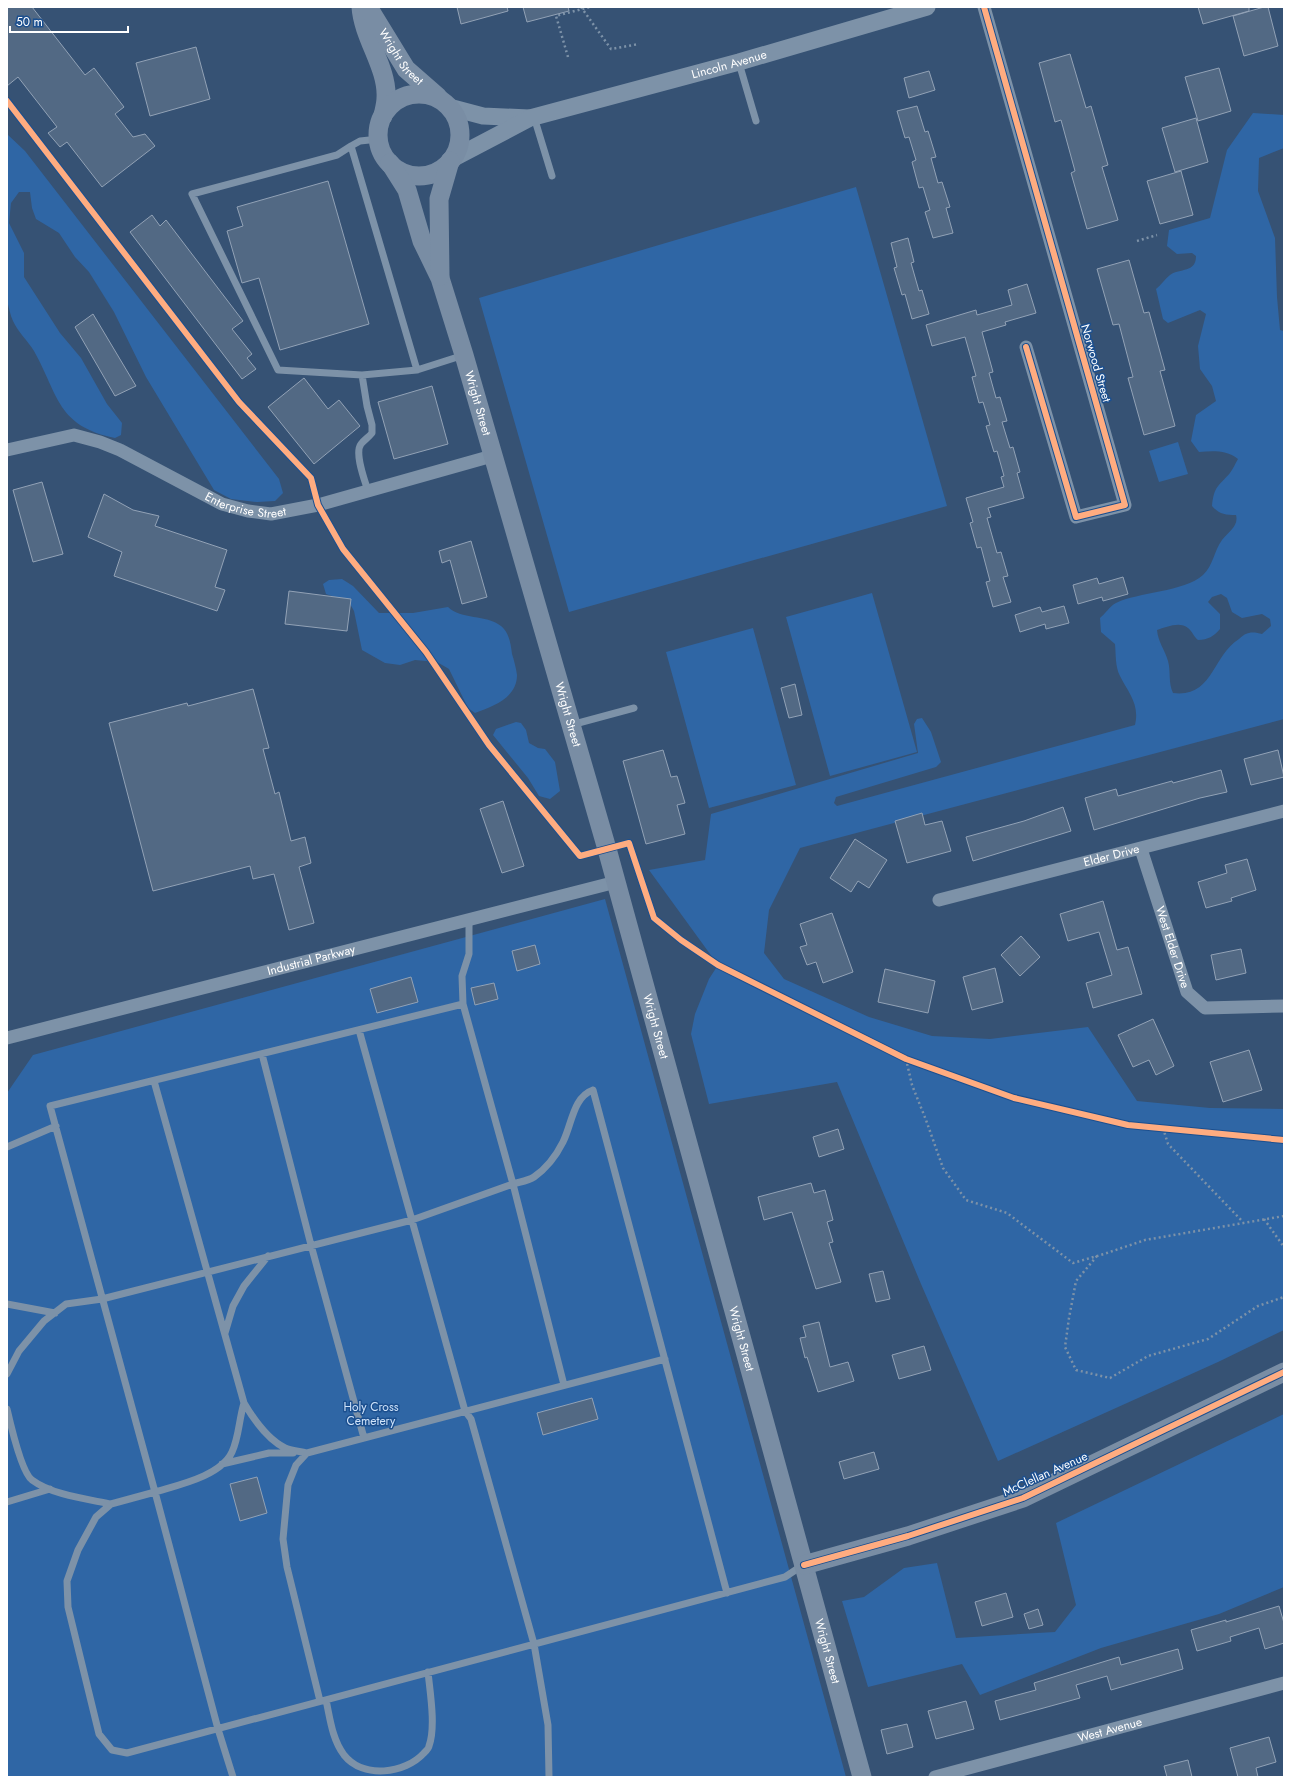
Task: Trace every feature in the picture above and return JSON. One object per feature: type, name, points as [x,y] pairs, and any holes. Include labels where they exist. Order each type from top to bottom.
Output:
[{"type":"main road","name":"Wright Street","points":[[361,7],[363,23],[384,79],[386,98],[383,116]]},
{"type":"main road","name":"Wright Street","points":[[368,7],[406,69],[446,104]]},
{"type":"main road","points":[[411,94],[423,94],[435,97],[446,104],[459,123],[459,147],[452,159],[435,173],[423,176],[411,175],[399,170],[390,163],[383,152],[379,139],[379,128],[383,116],[395,102],[400,98],[411,94]]},
{"type":"main road","name":"Wright Street","points":[[440,278],[439,199],[452,159]]},
{"type":"main road","name":"Wright Street","points":[[390,163],[406,190],[424,245],[440,278],[464,355],[616,882],[862,1777]]},
{"type":"main road","name":"McClellan Avenue","points":[[804,1565],[908,1536],[1023,1498],[1284,1372]]},
{"type":"street","name":"Lincoln Avenue","points":[[452,159],[532,118],[739,62],[927,7]]},
{"type":"street","name":"Norwood Street","points":[[984,7],[1125,505],[1076,517],[1026,347]]},
{"type":"street","name":"Lincoln Avenue","points":[[446,104],[483,116],[532,118]]},
{"type":"street","name":"Enterprise Street","points":[[7,450],[74,435],[100,442],[120,450],[222,504],[248,512],[271,514],[318,505],[492,456]]},
{"type":"street","name":"Elder Drive","points":[[939,900],[1284,811]]},
{"type":"street","name":"West Elder Drive","points":[[1141,848],[1187,992],[1205,1008],[1284,1006]]},
{"type":"street","name":"Industrial Parkway","points":[[7,1038],[616,882]]},
{"type":"street","name":"West Avenue","points":[[935,1777],[1284,1683]]},
{"type":"lane","points":[[739,62],[756,121]]},
{"type":"lane","points":[[532,118],[552,176]]},
{"type":"lane","points":[[379,139],[360,141],[337,155],[192,194],[278,370],[362,375],[416,370],[464,355]]},
{"type":"lane","points":[[351,146],[416,370]]},
{"type":"lane","points":[[362,375],[372,425],[372,432],[360,445],[358,450],[368,491]]},
{"type":"lane","points":[[571,725],[634,708]]},
{"type":"lane","points":[[469,920],[469,954],[462,976],[463,1004],[513,1184],[564,1385]]},
{"type":"lane","points":[[233,1777],[218,1728],[50,1106],[463,1004]]},
{"type":"lane","points":[[359,1030],[465,1411],[471,1419],[534,1644],[548,1725],[549,1777]]},
{"type":"lane","points":[[262,1054],[311,1245],[364,1438]]},
{"type":"lane","points":[[154,1081],[244,1404],[254,1420],[267,1434],[285,1448],[307,1453]]},
{"type":"lane","points":[[7,1374],[19,1351],[44,1321],[66,1304],[102,1299],[207,1271],[412,1220],[532,1178],[549,1165],[564,1141],[573,1112],[585,1092],[593,1090],[727,1593]]},
{"type":"lane","points":[[7,1147],[56,1126]]},
{"type":"lane","points":[[225,1334],[233,1306],[240,1292],[268,1256]]},
{"type":"lane","points":[[7,1304],[55,1313]]},
{"type":"lane","points":[[222,1464],[269,1453],[307,1453],[665,1359]]},
{"type":"lane","points":[[244,1404],[232,1452],[222,1464],[202,1477],[111,1504],[96,1516],[78,1550],[67,1581],[68,1607],[99,1734],[112,1750],[127,1753],[727,1593],[785,1577],[804,1565]]},
{"type":"lane","points":[[7,1408],[17,1448],[31,1479],[50,1489],[72,1496],[111,1504]]},
{"type":"lane","points":[[307,1453],[296,1465],[288,1485],[283,1539],[287,1567],[323,1700],[337,1742],[345,1756],[356,1765],[371,1770],[388,1770],[405,1766],[418,1759],[429,1747],[432,1727],[432,1704],[428,1672]]},
{"type":"lane","points":[[7,1502],[50,1489]]},
{"type":"path","points":[[568,57],[556,16],[590,7]]},
{"type":"path","points":[[582,8],[611,49],[639,44]]},
{"type":"path","points":[[1137,241],[1157,235]]},
{"type":"path","points":[[899,1056],[913,1062]]},
{"type":"path","points":[[906,1059],[912,1085],[943,1168],[966,1200],[1007,1213],[1073,1263],[1144,1240],[1284,1216]]},
{"type":"path","points":[[1156,1128],[1171,1129]]},
{"type":"path","points":[[1163,1128],[1168,1144],[1244,1223]]},
{"type":"path","points":[[1264,1219],[1284,1247]]},
{"type":"path","points":[[1097,1256],[1076,1281],[1065,1347],[1076,1370],[1110,1378],[1148,1356],[1208,1339],[1258,1306],[1284,1296]]},
{"type":"green space","points":[[1253,113],[1284,115],[1284,148],[1259,158],[1258,191],[1275,238],[1277,297],[1280,330],[1284,331],[1284,719],[800,848],[769,910],[764,953],[784,979],[869,1017],[932,1036],[990,1039],[1088,1027],[1137,1101],[1210,1108],[1284,1109],[1284,1330],[1218,1362],[998,1461],[921,1284],[837,1082],[709,1104],[691,1034],[695,1014],[709,979],[718,965],[649,870],[705,860],[711,814],[918,753],[914,724],[917,719],[922,718],[931,732],[941,762],[936,767],[836,797],[834,803],[837,806],[1135,725],[1135,704],[1118,672],[1116,665],[1115,644],[1101,632],[1100,618],[1112,606],[1125,599],[1173,588],[1195,581],[1203,575],[1209,567],[1219,544],[1232,529],[1237,519],[1236,515],[1222,514],[1212,506],[1215,490],[1230,473],[1238,459],[1229,454],[1215,451],[1199,452],[1191,441],[1196,415],[1216,401],[1212,386],[1200,369],[1198,346],[1206,314],[1200,310],[1168,323],[1163,319],[1156,289],[1170,275],[1190,268],[1193,265],[1196,256],[1192,253],[1177,254],[1167,246],[1169,230],[1210,218],[1227,150]],"holes":[[[1221,594],[1227,598],[1232,612],[1242,618],[1262,614],[1270,619],[1271,626],[1262,634],[1246,634],[1230,646],[1204,683],[1196,689],[1186,693],[1173,693],[1168,661],[1157,630],[1173,625],[1181,625],[1189,629],[1198,640],[1210,637],[1220,629],[1220,614],[1208,602],[1212,597]]]},
{"type":"green space","points":[[7,134],[25,151],[279,479],[283,493],[275,501],[257,502],[231,499],[214,490],[146,377],[114,312],[89,272],[75,257],[59,233],[36,219],[32,208],[30,192],[19,192],[11,203],[9,223],[24,253],[24,277],[60,333],[81,358],[107,404],[122,423],[121,435],[115,438],[96,433],[81,426],[70,417],[62,407],[34,351],[15,325],[7,301]]},
{"type":"green space","points":[[856,187],[947,506],[569,612],[479,298]]},
{"type":"green space","points":[[1178,442],[1188,474],[1159,482],[1149,451]]},
{"type":"green space","points":[[342,579],[353,586],[379,613],[413,613],[448,607],[460,614],[495,622],[504,629],[509,639],[517,675],[513,690],[503,700],[475,713],[468,708],[449,669],[437,662],[415,660],[400,665],[385,663],[362,650],[354,611],[349,602],[326,594],[323,584],[329,580]]},
{"type":"green space","points":[[872,593],[917,752],[830,776],[786,617]]},
{"type":"green space","points":[[753,628],[796,785],[709,808],[666,652]]},
{"type":"green space","points":[[516,722],[521,723],[526,730],[529,743],[538,748],[545,749],[555,762],[560,791],[550,799],[539,796],[528,778],[493,735],[496,729]]},
{"type":"green space","name":"Holy Cross Cemetery","points":[[605,899],[846,1777],[7,1777],[7,1093],[33,1055]]},
{"type":"green space","points":[[1284,1414],[1284,1587],[1219,1614],[1101,1648],[980,1695],[962,1664],[868,1687],[842,1601],[864,1597],[904,1568],[937,1563],[956,1638],[1055,1632],[1076,1605],[1056,1523]]},
{"type":"building","points":[[7,7],[32,7],[85,75],[94,68],[124,107],[115,114],[133,137],[145,134],[155,146],[102,187],[67,142],[60,147],[48,133],[57,127],[18,77],[7,86]]},
{"type":"building","points":[[457,7],[507,7],[508,11],[461,24]]},
{"type":"building","points":[[523,7],[568,7],[569,11],[527,22]]},
{"type":"building","points":[[1198,7],[1249,7],[1249,11],[1203,24]]},
{"type":"building","points":[[1268,7],[1278,46],[1244,56],[1233,16]]},
{"type":"building","points":[[196,47],[210,99],[150,116],[136,63]]},
{"type":"building","points":[[1070,54],[1086,108],[1091,106],[1108,165],[1102,167],[1118,220],[1087,229],[1071,173],[1075,171],[1061,120],[1055,122],[1039,63]]},
{"type":"building","points":[[1219,68],[1231,111],[1198,121],[1185,77]]},
{"type":"building","points":[[929,71],[935,90],[909,98],[904,78]]},
{"type":"building","points":[[917,106],[925,132],[928,131],[936,157],[931,158],[938,183],[942,182],[950,207],[946,208],[953,233],[933,238],[925,212],[930,210],[923,187],[919,188],[912,162],[916,160],[909,137],[905,138],[897,111]]},
{"type":"building","points":[[1196,118],[1208,162],[1175,172],[1162,128]]},
{"type":"building","points":[[1181,171],[1193,215],[1160,224],[1147,181]]},
{"type":"building","points":[[328,181],[369,324],[280,350],[259,278],[242,283],[227,231],[243,226],[237,207]]},
{"type":"building","points":[[152,215],[160,226],[166,220],[243,321],[232,329],[252,354],[247,358],[256,369],[242,379],[130,232]]},
{"type":"building","points":[[908,238],[914,262],[911,263],[919,291],[922,290],[929,314],[912,319],[905,294],[902,295],[894,268],[897,267],[891,243]]},
{"type":"building","points":[[1129,260],[1144,313],[1149,312],[1165,370],[1160,371],[1175,426],[1144,435],[1128,378],[1133,377],[1119,324],[1113,325],[1097,269]]},
{"type":"building","points":[[1027,284],[1036,313],[1005,322],[1006,325],[982,332],[993,372],[989,373],[996,398],[1000,397],[1007,421],[1002,422],[1010,448],[1013,447],[1020,472],[1017,473],[1024,498],[988,508],[991,517],[987,518],[997,553],[1001,552],[1008,576],[1003,577],[1011,602],[993,607],[986,582],[990,581],[981,547],[977,548],[970,523],[973,522],[966,498],[1004,487],[1001,477],[1004,476],[997,451],[994,452],[986,426],[990,425],[983,402],[979,403],[972,377],[976,376],[965,337],[932,346],[926,325],[976,310],[977,315],[1012,305],[1008,290]]},
{"type":"building","points":[[93,314],[136,386],[115,396],[75,327]]},
{"type":"building","points":[[304,378],[328,409],[339,400],[360,426],[314,464],[268,407]]},
{"type":"building","points":[[432,386],[448,444],[394,459],[378,402]]},
{"type":"building","points":[[42,482],[63,554],[33,562],[13,490]]},
{"type":"building","points":[[104,494],[133,510],[159,516],[155,526],[227,550],[215,587],[225,590],[217,611],[114,576],[122,552],[88,537]]},
{"type":"building","points":[[471,541],[487,597],[462,604],[450,560],[442,563],[439,551]]},
{"type":"building","points":[[1123,577],[1128,594],[1103,601],[1102,597],[1078,604],[1073,585],[1097,578],[1099,584]]},
{"type":"building","points":[[289,591],[351,599],[347,631],[285,624]]},
{"type":"building","points":[[1064,606],[1069,623],[1046,629],[1045,624],[1020,632],[1015,615],[1040,607],[1042,612]]},
{"type":"building","points":[[795,684],[802,715],[789,718],[781,688]]},
{"type":"building","points":[[253,689],[269,748],[263,749],[275,794],[279,792],[291,841],[305,837],[311,863],[299,867],[314,923],[289,930],[274,874],[253,879],[250,866],[153,891],[109,723],[187,703],[188,706]]},
{"type":"building","points":[[663,750],[671,777],[677,776],[685,803],[677,805],[685,834],[646,844],[623,761]]},
{"type":"building","points":[[1278,750],[1284,777],[1251,785],[1244,759]]},
{"type":"building","points":[[1221,770],[1227,792],[1200,798],[1094,830],[1085,798],[1116,789],[1118,796],[1172,781],[1173,783]]},
{"type":"building","points":[[503,801],[524,866],[502,873],[480,809]]},
{"type":"building","points":[[1063,807],[1071,831],[973,861],[966,837],[1024,821]]},
{"type":"building","points":[[922,813],[925,825],[942,821],[951,851],[907,863],[895,821]]},
{"type":"building","points":[[855,839],[887,860],[869,888],[858,881],[851,892],[830,878]]},
{"type":"building","points":[[1247,859],[1256,890],[1231,898],[1232,901],[1206,908],[1198,882],[1227,873],[1225,865]]},
{"type":"building","points":[[1103,901],[1117,950],[1128,947],[1142,994],[1093,1008],[1086,983],[1112,975],[1099,932],[1068,941],[1060,914]]},
{"type":"building","points":[[832,913],[853,972],[823,983],[816,962],[807,965],[800,947],[807,945],[800,924]]},
{"type":"building","points":[[1021,936],[1040,957],[1020,976],[1001,955]]},
{"type":"building","points":[[535,945],[540,964],[517,971],[512,951]]},
{"type":"building","points":[[1241,949],[1246,973],[1216,980],[1211,955]]},
{"type":"building","points":[[995,968],[1003,1002],[972,1010],[963,977]]},
{"type":"building","points":[[885,969],[935,981],[928,1013],[878,1002]]},
{"type":"building","points":[[411,977],[418,1002],[377,1013],[370,989]]},
{"type":"building","points":[[494,983],[498,999],[475,1005],[471,988]]},
{"type":"building","points":[[1153,1019],[1174,1066],[1156,1075],[1149,1060],[1133,1067],[1118,1035]]},
{"type":"building","points":[[1249,1050],[1262,1090],[1223,1102],[1210,1062]]},
{"type":"building","points":[[838,1129],[844,1149],[819,1157],[813,1137]]},
{"type":"building","points":[[811,1183],[814,1193],[825,1190],[833,1220],[827,1222],[833,1242],[829,1243],[841,1282],[816,1289],[792,1212],[764,1220],[758,1197]]},
{"type":"building","points":[[883,1271],[890,1299],[876,1302],[869,1274]]},
{"type":"building","points":[[819,1322],[830,1367],[848,1362],[854,1381],[818,1392],[807,1357],[805,1358],[800,1338],[806,1337],[803,1326]]},
{"type":"building","points":[[924,1346],[931,1370],[899,1379],[892,1355]]},
{"type":"building","points":[[592,1398],[598,1419],[543,1435],[537,1413]]},
{"type":"building","points":[[874,1452],[879,1469],[844,1479],[839,1462]]},
{"type":"building","points":[[257,1477],[267,1513],[240,1521],[230,1484]]},
{"type":"building","points":[[1006,1593],[1013,1617],[982,1626],[975,1602]]},
{"type":"building","points":[[1279,1606],[1284,1623],[1284,1643],[1265,1649],[1259,1628],[1230,1637],[1231,1641],[1197,1651],[1191,1630],[1226,1620],[1226,1622]]},
{"type":"building","points":[[1038,1609],[1043,1625],[1029,1629],[1024,1614]]},
{"type":"building","points":[[1178,1649],[1183,1669],[1111,1690],[1107,1676],[1076,1685],[1080,1698],[1000,1720],[995,1701],[1036,1690],[1034,1683],[1119,1657],[1121,1665]]},
{"type":"building","points":[[966,1701],[974,1729],[936,1739],[928,1711]]},
{"type":"building","points":[[907,1724],[913,1747],[887,1754],[881,1730]]},
{"type":"building","points":[[1269,1737],[1276,1762],[1256,1768],[1258,1777],[1238,1777],[1230,1748]]},
{"type":"building","points":[[1188,1760],[1192,1777],[1167,1777],[1164,1766]]},
{"type":"cycle path","points":[[984,7],[1125,505],[1076,517],[1026,347]]},
{"type":"cycle path","points":[[7,101],[239,402],[311,478],[318,505],[343,549],[426,652],[489,745],[580,856],[629,843],[654,918],[681,940],[718,965],[906,1059],[1014,1098],[1128,1125],[1284,1140]]},
{"type":"cycle path","points":[[804,1565],[908,1536],[1023,1498],[1284,1372]]}]
